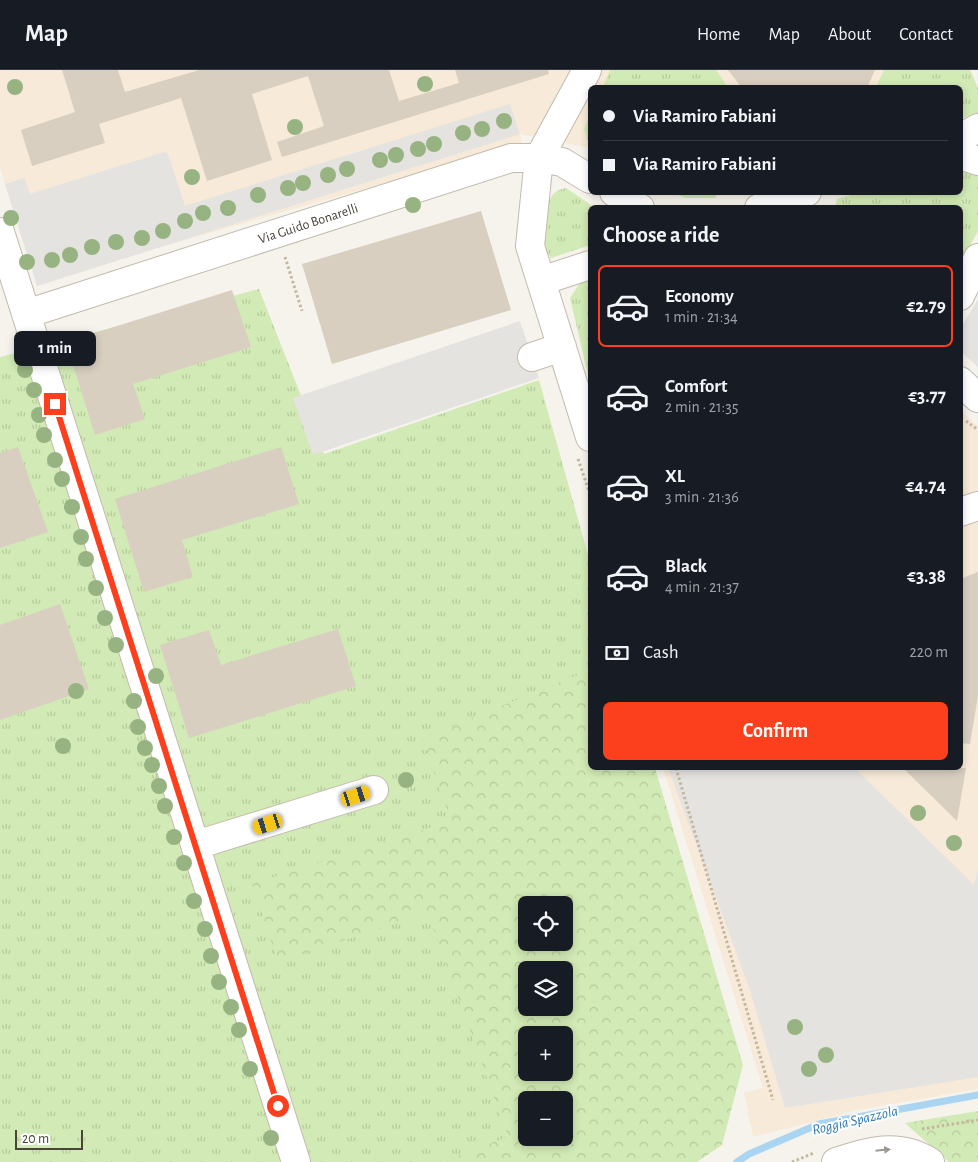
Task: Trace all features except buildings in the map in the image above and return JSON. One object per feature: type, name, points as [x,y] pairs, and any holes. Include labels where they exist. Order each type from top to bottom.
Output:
[{"type":"street","points":[[587,70],[539,158],[530,246],[588,431]]},
{"type":"street","points":[[963,136],[978,128]]},
{"type":"street","points":[[963,156],[978,161]]},
{"type":"street","name":"Via Guido Bonarelli","points":[[26,314],[511,158],[539,158],[562,162],[588,178]]},
{"type":"street","points":[[619,195],[635,205]]},
{"type":"street","points":[[772,205],[803,198]]},
{"type":"street","points":[[0,232],[9,288],[26,314],[296,1162]]},
{"type":"street","points":[[963,290],[978,258]]},
{"type":"street","points":[[540,281],[588,266]]},
{"type":"street","points":[[532,357],[562,347]]},
{"type":"street","points":[[963,384],[978,398]]},
{"type":"street","points":[[963,511],[978,506]]},
{"type":"street","points":[[196,845],[374,790]]},
{"type":"street","points":[[836,1162],[864,1152],[891,1149],[918,1154],[930,1162]]},
{"type":"path","points":[[283,250],[302,312]]},
{"type":"path","points":[[677,770],[773,1100]]},
{"type":"shaded area","points":[[0,70],[970,70],[978,88],[978,113],[963,118],[963,85],[588,85],[588,148],[520,134],[522,144],[139,253],[37,286],[0,168]]},
{"type":"shaded area","points":[[510,104],[520,134],[37,286],[5,184],[24,178],[30,194],[167,151],[185,206]]},
{"type":"shaded area","points":[[978,299],[978,367],[963,354],[963,324]]},
{"type":"shaded area","points":[[520,321],[539,378],[313,455],[293,398]]},
{"type":"shaded area","points":[[963,413],[978,426],[978,1089],[858,1110],[753,1137],[744,1092],[763,1088],[664,770],[963,770]]},
{"type":"shaded area","points":[[669,770],[857,770],[974,885],[978,870],[978,1077],[785,1108],[749,987]]},
{"type":"green space","points":[[610,70],[716,70],[726,85],[604,85]]},
{"type":"green space","points":[[884,70],[970,70],[978,88],[978,113],[963,118],[963,85],[877,85]]},
{"type":"green space","points":[[588,120],[588,141],[584,129]]},
{"type":"green space","points":[[963,168],[978,170],[978,231],[963,258],[963,205],[836,205],[837,199],[851,195],[963,195]]},
{"type":"green space","points":[[566,188],[591,205],[588,205],[588,246],[551,258],[541,243],[546,209],[549,201],[558,190]]},
{"type":"green space","points":[[679,195],[716,195],[716,198],[685,198]]},
{"type":"green space","points":[[588,279],[588,375],[570,298],[581,281]]},
{"type":"green space","points":[[259,289],[324,454],[539,380],[588,555],[588,770],[590,770],[672,1162],[0,1162],[0,357]]},
{"type":"green space","points":[[588,671],[588,770],[656,770],[743,1065],[722,1145],[697,1162],[440,1162],[508,1137],[428,913],[278,962],[252,884],[451,821],[422,738]]},
{"type":"green space","points":[[978,1111],[978,1162],[949,1162],[905,1123]]},
{"type":"waterway","name":"Roggia Spazzola","points":[[737,1162],[749,1154],[819,1124],[978,1095]]},
{"type":"route","points":[[55,404],[278,1106]]}]
